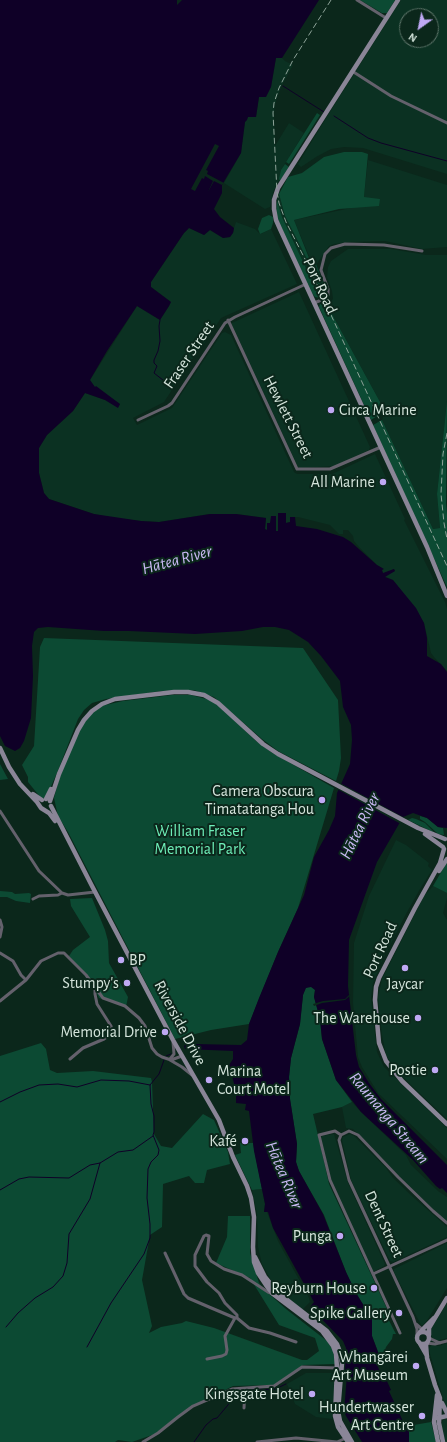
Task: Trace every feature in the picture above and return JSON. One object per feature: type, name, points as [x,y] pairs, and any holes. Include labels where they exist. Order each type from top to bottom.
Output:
[{"type":"main road","name":"Port Road","points":[[398,0],[278,188],[274,200],[274,209],[276,220],[427,547],[447,596]]},
{"type":"main road","points":[[19,780],[20,784],[39,805],[46,800],[81,724],[98,706],[109,701],[123,698],[183,691],[198,694],[225,708],[267,747],[418,828],[446,839]]},
{"type":"main road","points":[[0,748],[9,767],[19,780],[36,796],[46,800]]},
{"type":"main road","name":"Riverside Drive","points":[[46,800],[52,806],[64,833],[173,1041],[219,1120],[233,1157],[250,1192],[254,1217],[254,1262],[258,1273],[266,1285],[327,1337],[336,1354],[340,1368],[334,1412],[336,1421],[347,1439],[352,1442]]},
{"type":"main road","name":"Riverside Drive","points":[[39,805],[42,810],[51,814],[64,833]]},
{"type":"main road","points":[[46,811],[52,806]]},
{"type":"main road","points":[[418,828],[445,849]]},
{"type":"main road","name":"Port Road","points":[[446,839],[442,843],[445,849],[440,863],[379,978],[376,987],[375,1000],[379,1043],[386,1061],[402,1081],[447,1124]]},
{"type":"main road","name":"Port Road","points":[[428,885],[447,859]]},
{"type":"main road","points":[[425,1337],[447,1298]]},
{"type":"main road","points":[[425,1337],[436,1317]]},
{"type":"main road","name":"Dent Street","points":[[425,1337],[422,1344],[419,1342],[428,1358]]},
{"type":"main road","name":"Dent Street","points":[[425,1337],[428,1358],[440,1400],[440,1426],[443,1442]]},
{"type":"main road","name":"Dent Street","points":[[437,1392],[437,1404],[434,1419],[438,1442]]},
{"type":"main road","points":[[440,1400],[447,1413]]},
{"type":"main road","points":[[434,1419],[447,1416]]},
{"type":"street","points":[[357,0],[386,18]]},
{"type":"street","points":[[352,71],[391,96],[447,123]]},
{"type":"street","points":[[314,303],[324,299],[328,295],[328,289],[320,270],[325,254],[331,248],[345,244],[384,245],[422,252]]},
{"type":"street","name":"Fraser Street","points":[[138,420],[168,406],[172,402],[220,328],[228,320],[306,284]]},
{"type":"street","name":"Hewlett Street","points":[[228,320],[297,469],[330,469],[380,447]]},
{"type":"street","points":[[0,812],[39,871],[62,893],[68,895],[95,892]]},
{"type":"street","points":[[33,899],[39,896],[58,895],[62,893]]},
{"type":"street","points":[[0,920],[2,929],[0,937]]},
{"type":"street","points":[[0,953],[13,961],[21,975],[26,980]]},
{"type":"street","points":[[0,1001],[26,980],[40,961],[58,953],[62,953],[88,977],[103,998],[125,1006],[139,1018],[145,1026],[154,1051],[160,1056],[177,1063],[193,1076]]},
{"type":"street","points":[[70,1059],[76,1053],[104,1039],[113,1031],[97,1004],[95,988]]},
{"type":"street","points":[[168,1059],[174,1055],[173,1041]]},
{"type":"street","points":[[168,1059],[176,1059],[182,1056]]},
{"type":"street","points":[[400,1333],[331,1185],[318,1135],[335,1131],[341,1135],[349,1131],[358,1135],[398,1177],[447,1223]]},
{"type":"street","name":"Dent Street","points":[[341,1135],[339,1140],[349,1180],[415,1322],[425,1337]]},
{"type":"street","points":[[207,1359],[226,1354],[227,1350],[225,1336],[237,1315],[225,1303],[219,1293],[207,1282],[195,1266],[195,1255],[204,1236],[209,1236],[207,1254],[212,1261],[219,1266],[242,1275],[268,1292],[275,1293]]},
{"type":"street","points":[[372,1274],[447,1240]]},
{"type":"street","points":[[165,1253],[184,1294],[188,1298],[236,1318],[249,1328],[270,1333],[296,1342]]},
{"type":"street","name":"Dent Street","points":[[415,1322],[425,1337]]},
{"type":"street","points":[[425,1337],[440,1343]]},
{"type":"street","points":[[425,1337],[435,1344],[447,1341]]},
{"type":"street","points":[[143,1442],[158,1433],[178,1416],[193,1406],[232,1389],[274,1386],[302,1367],[340,1368]]},
{"type":"street","points":[[244,1408],[245,1389]]},
{"type":"street","points":[[257,1442],[296,1438],[337,1442],[347,1439]]},
{"type":"shaded area","points":[[401,0],[447,0],[447,174],[363,148],[344,147],[331,149],[301,167],[298,164]]},
{"type":"shaded area","points":[[276,58],[282,58],[293,65],[281,87],[275,104],[275,146],[289,123],[304,133],[281,170],[280,178],[273,192],[270,207],[265,209],[224,183],[241,153],[245,122],[248,117],[256,117],[259,97],[271,87]]},
{"type":"shaded area","points":[[368,160],[447,185],[447,247],[422,249],[385,241],[334,244],[329,246],[314,268],[294,220],[351,208],[364,197]]},
{"type":"shaded area","points":[[279,194],[285,216],[310,265],[323,295],[320,298],[282,217],[277,200]]},
{"type":"shaded area","points":[[236,222],[255,229],[260,234],[271,229],[297,284],[221,318],[164,402],[133,418],[137,425],[172,408],[222,333],[225,332],[231,335],[294,472],[297,474],[332,474],[375,454],[405,519],[404,520],[445,602],[447,609],[447,671],[431,653],[424,623],[393,580],[384,576],[395,571],[394,569],[383,574],[383,569],[359,547],[348,530],[343,530],[343,534],[339,534],[330,525],[298,517],[290,517],[290,522],[286,523],[286,517],[278,531],[276,531],[276,517],[270,523],[267,523],[267,530],[265,529],[266,518],[236,514],[210,514],[159,522],[111,518],[49,499],[44,493],[39,473],[39,448],[47,435],[73,411],[85,393],[105,400],[118,407],[120,404],[94,387],[90,380],[137,306],[160,320],[169,306],[171,302],[151,287],[151,282],[184,233],[189,228],[204,235],[210,230],[223,238],[230,237],[234,231]]},
{"type":"shaded area","points":[[348,249],[391,249],[426,255],[447,255],[447,401],[437,494],[440,528],[433,529],[382,420],[385,411],[327,305],[333,299],[327,277],[328,267],[331,261]]},
{"type":"shaded area","points":[[299,292],[370,447],[369,450],[336,466],[298,467],[232,325],[232,323]]},
{"type":"shaded area","points":[[396,840],[406,845],[429,863],[428,866],[432,870],[406,914],[383,959],[373,983],[371,998],[377,1052],[384,1067],[447,1128],[447,1159],[378,1093],[362,1067],[358,1057],[353,1003],[354,943],[369,896]]},
{"type":"shaded area","points":[[433,886],[447,893],[443,913],[447,920],[447,1119],[411,1085],[395,1068],[386,1055],[382,1035],[378,997],[382,979],[424,896]]},
{"type":"shaded area","points":[[352,1102],[406,1155],[411,1165],[438,1191],[447,1197],[447,1221],[426,1204],[353,1129],[346,1128],[342,1107]]},
{"type":"shaded area","points":[[334,1134],[348,1183],[385,1264],[373,1272],[333,1188],[321,1138],[322,1136]]},
{"type":"shaded area","points":[[350,1134],[354,1136],[386,1168],[393,1178],[447,1227],[447,1237],[393,1262],[390,1261],[351,1180],[342,1140],[343,1137]]},
{"type":"shaded area","points":[[262,1189],[265,1204],[264,1212],[267,1212],[278,1241],[309,1298],[310,1302],[302,1310],[272,1282],[262,1264],[258,1247],[257,1214],[252,1190]]},
{"type":"shaded area","points":[[447,1243],[447,1288],[426,1322],[421,1325],[394,1272],[394,1269]]},
{"type":"shaded area","points":[[447,1303],[447,1338],[436,1341],[432,1338],[430,1333],[431,1329]]},
{"type":"shaded area","points":[[447,1343],[447,1411],[429,1348],[432,1345],[439,1346]]},
{"type":"shaded area","name":"Kingsgate Hotel","points":[[306,1373],[335,1373],[332,1419],[316,1417],[295,1404],[287,1384]]},
{"type":"shaded area","points":[[447,1419],[447,1442],[445,1442],[441,1425],[443,1420]]},
{"type":"green space","points":[[360,0],[395,0],[387,13],[382,13]]},
{"type":"green space","points":[[317,113],[320,115],[289,164],[286,162]]},
{"type":"green space","points":[[344,152],[362,152],[368,154],[364,197],[380,199],[379,206],[339,209],[294,220],[313,268],[316,264],[325,288],[325,294],[323,295],[310,265],[285,216],[279,194],[288,177],[302,173],[324,157]]},
{"type":"green space","points":[[285,164],[289,167],[280,181],[281,170]]},
{"type":"green space","points":[[277,200],[282,217],[320,298],[315,297],[311,292],[279,222],[276,215]]},
{"type":"green space","points":[[269,215],[273,217],[271,229],[260,234],[258,229],[262,218]]},
{"type":"green space","points":[[320,304],[327,305],[385,411],[371,420],[319,307]]},
{"type":"green space","points":[[447,401],[447,587],[373,425],[382,420],[433,529],[440,528],[437,494]]},
{"type":"green space","points":[[44,638],[303,648],[338,700],[341,758],[336,781],[278,751],[214,697],[194,690],[161,691],[106,699],[92,703],[84,710],[78,719],[48,793],[45,798],[41,798],[28,782],[28,777],[22,765],[34,746],[40,647]]},
{"type":"green space","name":"William Fraser Memorial Park","points":[[172,695],[191,695],[210,700],[219,706],[256,741],[271,752],[334,788],[298,908],[278,952],[249,1024],[211,1030],[175,1039],[68,832],[58,816],[54,798],[59,779],[82,721],[101,706],[123,701]]},
{"type":"green space","points":[[0,764],[8,779],[0,780]]},
{"type":"green space","points":[[420,816],[427,818],[438,827],[443,828],[444,835],[438,834],[420,819]]},
{"type":"green space","points":[[412,818],[425,823],[435,833],[408,820]]},
{"type":"green space","points":[[447,862],[447,893],[433,886]]},
{"type":"green space","points":[[0,891],[12,892],[15,894],[29,893],[31,894],[30,903],[16,901],[7,897],[0,897]]},
{"type":"green space","points":[[92,898],[108,941],[109,963],[128,997],[126,1007],[99,998],[94,987],[69,956],[73,950],[90,937],[71,906],[70,899]]},
{"type":"green space","points":[[309,986],[313,987],[315,990],[314,997],[320,1019],[322,1039],[336,1080],[352,1102],[342,1107],[313,1114],[329,1184],[388,1311],[385,1313],[396,1334],[393,1334],[392,1339],[386,1347],[384,1353],[379,1354],[372,1336],[372,1319],[356,1293],[346,1272],[324,1215],[299,1171],[296,1162],[297,1144],[290,1099],[289,1077],[291,1058],[300,1024],[303,995],[305,988]]},
{"type":"green space","points":[[41,1043],[46,1049],[50,1070],[57,1073],[93,1071],[151,1078],[154,1134],[161,1146],[172,1148],[203,1114],[214,1120],[228,1152],[230,1164],[207,1170],[204,1183],[195,1183],[189,1176],[163,1184],[162,1227],[150,1235],[142,1280],[152,1326],[149,1333],[161,1327],[186,1321],[214,1328],[302,1360],[307,1360],[319,1351],[315,1338],[279,1325],[250,1278],[216,1263],[227,1237],[228,1216],[250,1216],[250,1253],[259,1283],[286,1309],[327,1341],[333,1350],[335,1364],[303,1365],[274,1385],[233,1386],[187,1409],[155,1434],[132,1442],[118,1440],[115,1442],[0,1442],[0,1056]]},
{"type":"green space","points":[[240,1143],[253,1143],[262,1189],[252,1190],[235,1155],[241,1153]]},
{"type":"green space","points":[[431,1422],[436,1442],[408,1442],[408,1426]]},
{"type":"water","points":[[0,0],[177,0],[177,5],[182,0],[319,0],[282,58],[276,58],[271,87],[266,97],[259,97],[256,117],[248,117],[245,122],[241,153],[222,185],[222,193],[214,209],[220,217],[234,228],[233,233],[230,237],[223,238],[210,230],[204,235],[189,228],[184,233],[151,282],[151,287],[171,302],[169,306],[160,320],[137,306],[90,380],[95,387],[96,386],[120,404],[118,408],[105,400],[85,393],[73,411],[47,435],[39,448],[39,473],[44,493],[49,499],[94,514],[141,521],[159,522],[210,514],[236,514],[266,518],[265,529],[267,530],[267,523],[270,523],[271,516],[276,516],[276,531],[278,531],[278,513],[286,513],[286,523],[290,522],[290,517],[295,517],[296,526],[317,529],[343,537],[384,569],[382,570],[383,573],[394,569],[395,571],[385,577],[393,580],[416,608],[424,623],[427,638],[427,656],[441,664],[447,672],[447,828],[438,827],[427,818],[413,813],[403,817],[377,862],[349,940],[348,986],[356,1055],[359,1067],[381,1099],[447,1165],[447,1193],[442,1188],[440,1189],[436,1186],[413,1160],[361,1112],[336,1080],[322,1039],[320,1019],[314,997],[315,990],[311,987],[306,988],[303,995],[300,1024],[291,1058],[289,1077],[290,1099],[297,1144],[296,1162],[299,1171],[323,1214],[356,1293],[372,1319],[372,1336],[379,1355],[374,1357],[382,1377],[385,1376],[391,1390],[389,1391],[407,1430],[409,1430],[409,1442],[362,1442],[346,1416],[344,1411],[347,1375],[345,1373],[346,1348],[343,1341],[310,1307],[314,1302],[273,1228],[268,1212],[264,1212],[265,1204],[254,1151],[249,1111],[245,1110],[246,1104],[236,1103],[236,1091],[229,1065],[233,1059],[233,1051],[185,1049],[184,1046],[186,1044],[241,1045],[247,1040],[249,1024],[259,998],[304,895],[314,857],[335,816],[337,793],[350,764],[352,740],[351,725],[343,707],[340,681],[308,642],[289,630],[275,627],[195,634],[104,631],[48,627],[38,628],[34,632],[32,646],[33,676],[31,718],[24,741],[20,748],[15,751],[5,746],[0,736]]},
{"type":"pier","points":[[215,144],[219,146],[206,170],[208,171],[207,174],[224,183],[222,185],[214,181],[208,192],[213,181],[205,176],[204,179],[202,178],[195,191],[191,189]]},
{"type":"pier","points":[[340,783],[405,818],[401,824],[337,789]]},
{"type":"pier","points":[[350,994],[351,995],[345,1000],[322,1003],[314,1006],[313,1004],[323,1001],[345,999]]},
{"type":"waterway","points":[[283,86],[324,112]]},
{"type":"waterway","points":[[334,116],[368,138],[447,161]]},
{"type":"waterway","points":[[160,320],[160,341],[154,360],[154,363],[157,366],[154,373],[168,384]]},
{"type":"waterway","points":[[166,1056],[171,1054]]},
{"type":"waterway","points":[[87,1347],[111,1303],[144,1254],[150,1238],[147,1198],[148,1169],[151,1162],[158,1155],[159,1150],[153,1135],[154,1116],[151,1104],[150,1085],[159,1074],[164,1060]]},
{"type":"waterway","points":[[0,1102],[39,1085],[58,1084],[77,1087],[101,1080],[129,1081],[150,1085]]},
{"type":"waterway","points":[[0,1190],[19,1179],[29,1177],[69,1178],[90,1165],[100,1163],[118,1152],[133,1150],[153,1136]]},
{"type":"waterway","points":[[6,1327],[18,1313],[35,1298],[53,1287],[63,1276],[67,1263],[69,1234],[90,1199],[100,1163]]},
{"type":"waterway","points":[[247,1391],[260,1389],[273,1390],[286,1384]]},
{"type":"waterway","points":[[194,1442],[206,1425],[213,1419],[217,1418],[238,1393],[243,1391]]},
{"type":"railway","points":[[331,0],[293,60],[279,88],[274,103],[273,113],[277,192],[279,203],[286,222],[307,263],[447,566]]},
{"type":"railway","points":[[447,433],[443,454],[441,494],[447,539]]},
{"type":"place","name":"Circa Marine","points":[[331,410]]},
{"type":"place","name":"All Marine","points":[[383,482]]},
{"type":"place","name":"Camera Obscura Timatatanga Hou","points":[[322,800]]},
{"type":"place","name":"BP","points":[[121,960]]},
{"type":"place","name":"Jaycar","points":[[405,968]]},
{"type":"place","name":"Stumpy's","points":[[127,983]]},
{"type":"place","name":"The Warehouse","points":[[418,1018]]},
{"type":"place","name":"Memorial Drive","points":[[165,1032]]},
{"type":"place","name":"Postie","points":[[435,1070]]},
{"type":"place","name":"Marina Court Motel","points":[[209,1080]]},
{"type":"place","name":"Kafé","points":[[245,1141]]},
{"type":"place","name":"Punga","points":[[340,1236]]},
{"type":"place","name":"Reyburn House","points":[[374,1288]]},
{"type":"place","name":"Spike Gallery","points":[[399,1313]]},
{"type":"place","name":"Whangārei Art Museum","points":[[416,1366]]},
{"type":"place","name":"Kingsgate Hotel","points":[[312,1394]]},
{"type":"place","name":"Hundertwasser Art Centre","points":[[422,1416]]},
{"type":"water label","name":"Hātea River","points":[[177,560]]},
{"type":"water label","name":"Hātea River","points":[[360,826]]},
{"type":"water label","name":"Raumanga Stream","points":[[389,1118]]},
{"type":"water label","name":"Hātea River","points":[[284,1175]]}]
